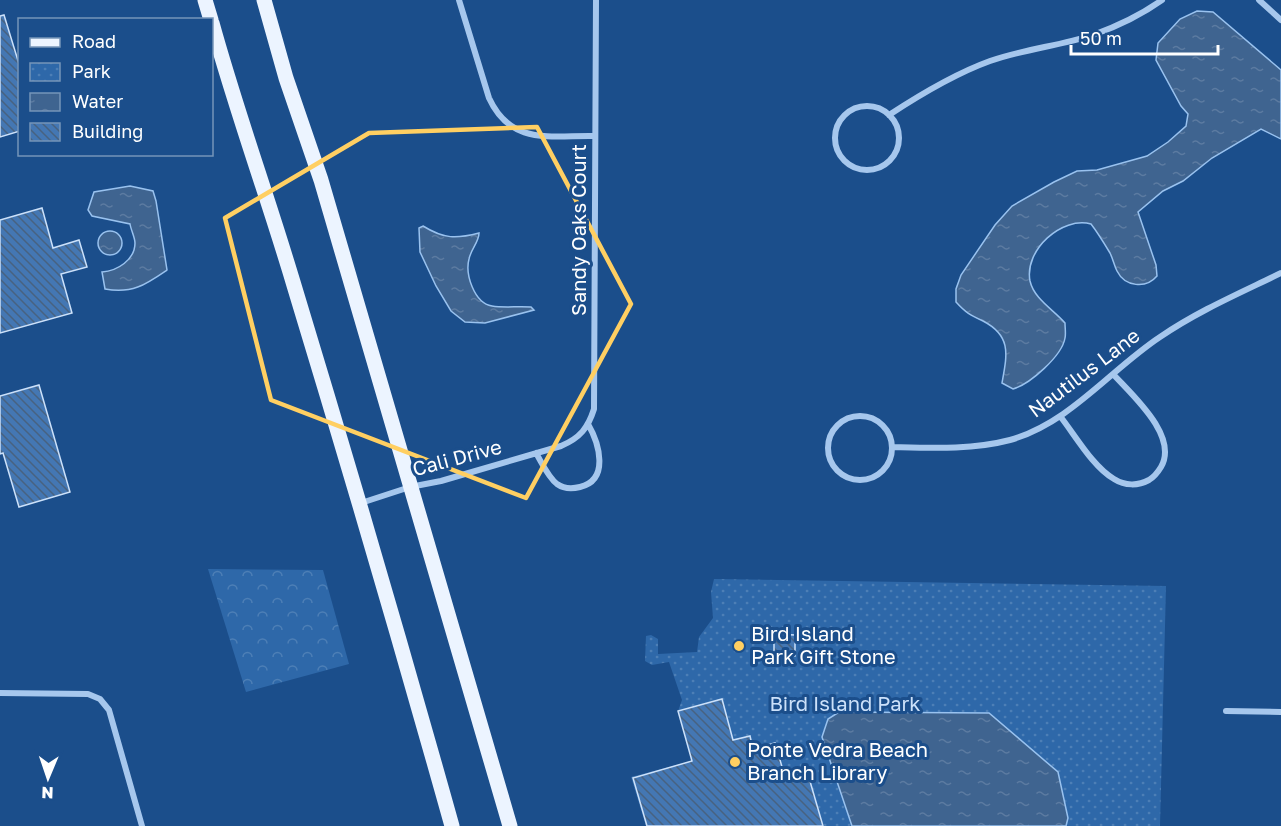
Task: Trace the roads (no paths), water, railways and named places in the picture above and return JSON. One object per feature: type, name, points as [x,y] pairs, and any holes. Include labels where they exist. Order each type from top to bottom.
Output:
[{"type":"main road","points":[[205,0],[210,18]]},
{"type":"main road","points":[[264,0],[286,78],[321,180],[510,826]]},
{"type":"main road","points":[[213,28],[232,96],[267,196],[361,502],[452,826]]},
{"type":"street","points":[[459,0],[489,98],[505,122],[518,131],[532,135],[595,136]]},
{"type":"street","name":"Sandy Oaks Court","points":[[588,424],[594,409],[596,0]]},
{"type":"street","points":[[889,116],[955,76],[990,61],[1023,50],[1091,35],[1126,22],[1162,0]]},
{"type":"street","points":[[1259,0],[1281,20]]},
{"type":"street","points":[[866,106],[879,109],[889,116],[896,126],[898,137],[896,151],[892,157],[873,169],[858,168],[840,156],[835,142],[836,128],[843,116],[854,109],[866,106]]},
{"type":"street","name":"Nautilus Lane","points":[[892,447],[940,448],[984,445],[1010,440],[1034,431],[1060,416],[1159,337],[1207,309],[1281,273]]},
{"type":"street","points":[[1060,416],[1106,474],[1115,480],[1134,485],[1153,478],[1164,462],[1164,440],[1148,413],[1113,374]]},
{"type":"street","points":[[860,417],[873,419],[883,426],[890,437],[892,447],[889,462],[880,473],[860,480],[845,476],[834,466],[829,445],[837,427],[848,419],[860,417]]},
{"type":"street","name":"Cali Drive","points":[[361,502],[561,446],[573,441],[588,424]]},
{"type":"street","points":[[536,453],[557,484],[566,488],[585,486],[597,474],[599,465],[597,440],[588,424]]},
{"type":"street","points":[[0,693],[88,694],[100,699],[109,710],[142,826]]},
{"type":"street","points":[[1226,711],[1281,712]]},
{"type":"water","points":[[1197,11],[1213,12],[1281,70],[1281,139],[1261,129],[1212,158],[1183,181],[1163,191],[1138,212],[1156,265],[1157,276],[1147,283],[1130,283],[1121,276],[1110,253],[1091,224],[1068,225],[1047,238],[1033,258],[1030,281],[1040,299],[1065,323],[1065,338],[1052,361],[1028,381],[1013,389],[1002,383],[1006,355],[999,333],[968,313],[956,302],[956,289],[961,275],[995,225],[1012,206],[1077,171],[1097,170],[1147,156],[1186,126],[1188,114],[1181,106],[1156,60],[1158,43],[1180,19]]},
{"type":"water","points":[[130,186],[153,191],[167,270],[138,287],[123,290],[105,289],[102,272],[124,264],[132,255],[135,243],[130,224],[92,216],[88,210],[94,192]]},
{"type":"water","points":[[423,226],[450,237],[479,233],[470,255],[468,272],[472,287],[480,300],[492,306],[531,307],[534,310],[485,323],[465,322],[451,311],[420,252],[419,228]]},
{"type":"water","points":[[110,231],[119,234],[122,243],[119,252],[110,255],[101,252],[98,243],[101,234]]},
{"type":"water","points":[[839,712],[989,713],[1058,772],[1068,818],[1066,826],[852,826],[822,737],[828,719]]},
{"type":"place","name":"Bird Island Park Gift Stone","points":[[739,646]]},
{"type":"place","name":"Ponte Vedra Beach Branch Library","points":[[735,762]]},
{"type":"park label","name":"Bird Island Park","points":[[845,704]]}]
